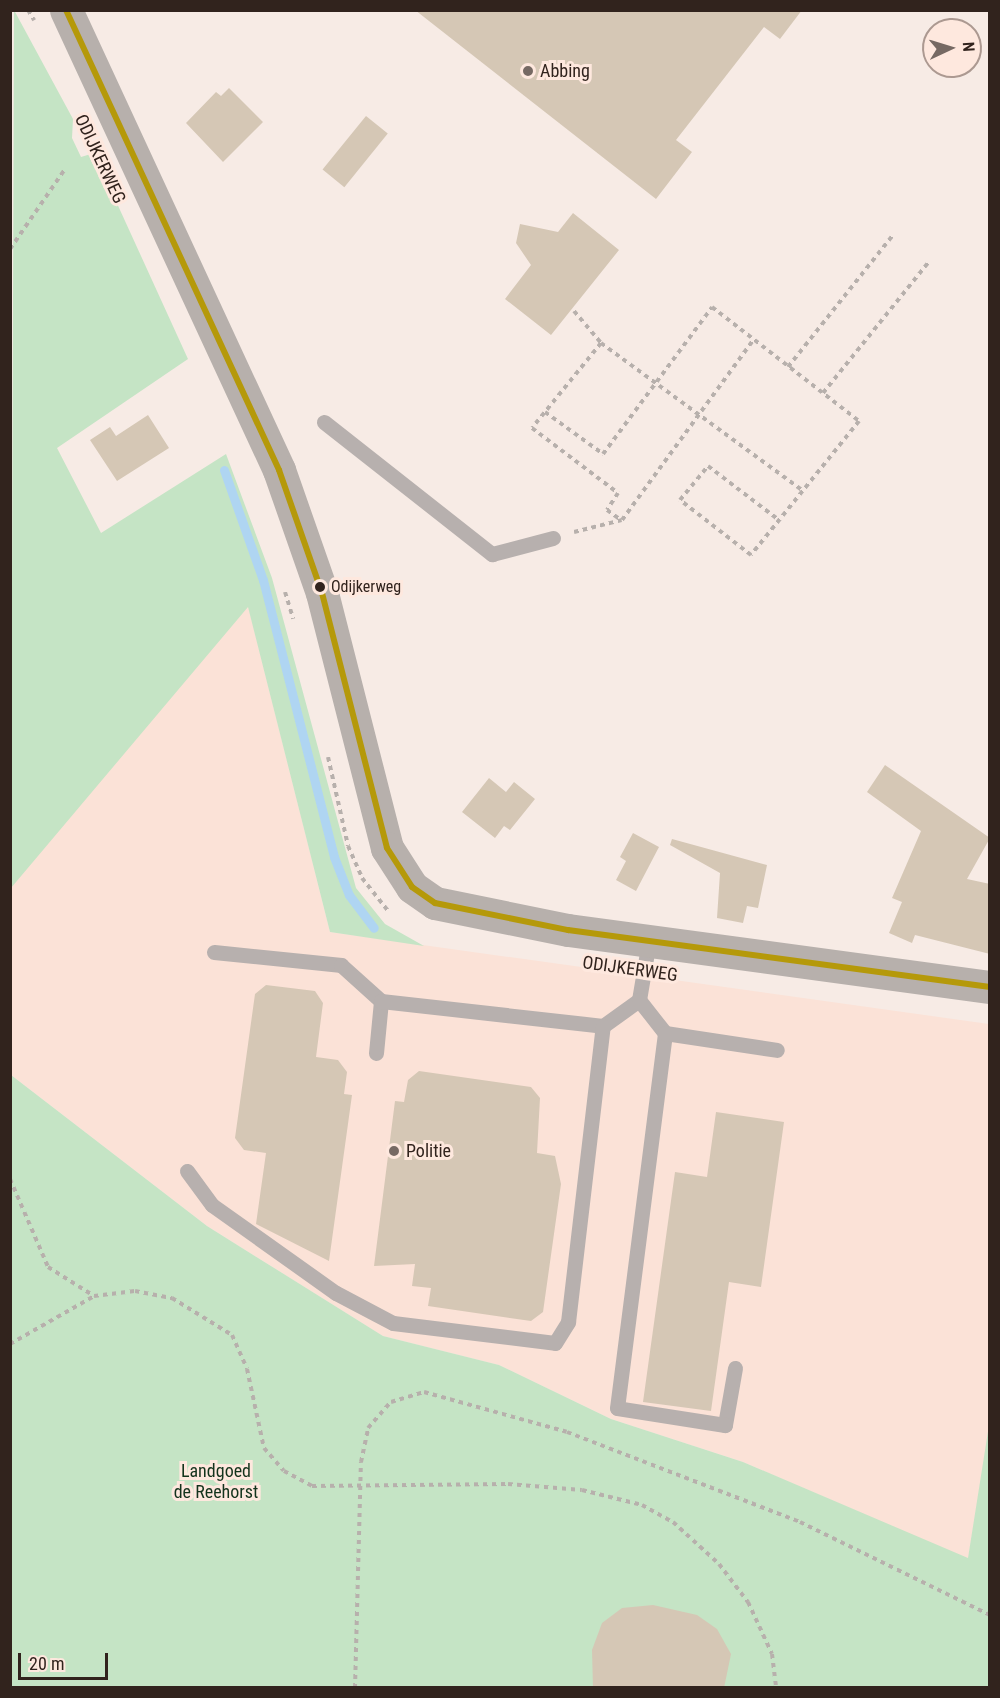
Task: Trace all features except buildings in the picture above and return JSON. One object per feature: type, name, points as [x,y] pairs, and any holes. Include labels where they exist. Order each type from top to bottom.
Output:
[{"type":"street","name":"ODIJKERWEG","points":[[66,10],[279,470],[322,593],[387,848],[412,887],[435,903],[649,941],[990,987]]},
{"type":"lane","points":[[324,422],[492,554],[553,538]]},
{"type":"lane","points":[[214,952],[341,965],[381,1001],[603,1026],[639,1000],[649,941]]},
{"type":"lane","points":[[639,1000],[664,1034],[617,1408],[725,1425],[735,1368]]},
{"type":"lane","points":[[376,1053],[381,1001]]},
{"type":"lane","points":[[187,1171],[212,1205],[336,1293],[393,1323],[555,1343],[568,1322],[603,1026]]},
{"type":"lane","points":[[664,1034],[777,1050]]},
{"type":"path","points":[[28,10],[37,25]]},
{"type":"path","points":[[10,249],[64,169]]},
{"type":"path","points":[[788,367],[893,235]]},
{"type":"path","points":[[824,393],[928,263]]},
{"type":"path","points":[[545,412],[603,454],[711,307],[859,421],[751,555],[680,500],[708,466],[779,520]]},
{"type":"path","points":[[574,311],[601,343],[653,384],[699,411],[802,491]]},
{"type":"path","points":[[553,538],[622,520],[699,411],[754,339]]},
{"type":"path","points":[[601,343],[532,428],[618,493],[607,510],[622,520]]},
{"type":"path","points":[[282,583],[296,627]]},
{"type":"path","points":[[326,747],[348,846],[381,907],[397,917]]},
{"type":"path","points":[[10,1179],[48,1267],[94,1296]]},
{"type":"path","points":[[10,1344],[94,1296],[135,1290],[172,1298],[202,1313],[232,1335],[247,1369],[264,1448],[284,1471],[312,1486],[508,1484],[582,1490],[642,1505],[674,1522],[719,1564],[748,1602],[772,1654],[776,1688]]},
{"type":"path","points":[[355,1688],[362,1487],[368,1428],[391,1402],[424,1392],[467,1399],[800,1522],[990,1615]]},
{"type":"shaded area","points":[[248,606],[330,932],[989,1024],[990,1425],[968,1559],[743,1462],[611,1419],[499,1365],[383,1336],[207,1226],[11,1075],[10,888]]},
{"type":"green space","points":[[14,10],[73,119],[72,138],[81,157],[94,153],[188,359],[57,448],[101,533],[226,454],[272,578],[356,888],[385,924],[424,946],[330,932],[248,607],[11,888]]},
{"type":"green space","name":"Landgoed de Reehorst","points":[[11,1075],[207,1226],[383,1336],[499,1365],[611,1419],[743,1462],[968,1558],[989,1425],[989,1687],[11,1687]]},
{"type":"waterway","points":[[224,470],[263,580],[334,857],[349,895],[374,928]]},
{"type":"transit line","points":[[66,10],[279,470],[322,593],[387,848],[412,887],[435,903],[568,930],[990,987]]},
{"type":"place","name":"Abbing","points":[[528,71]]},
{"type":"place","name":"Odijkerweg","points":[[320,587]]},
{"type":"place","name":"Politie","points":[[394,1151]]}]
